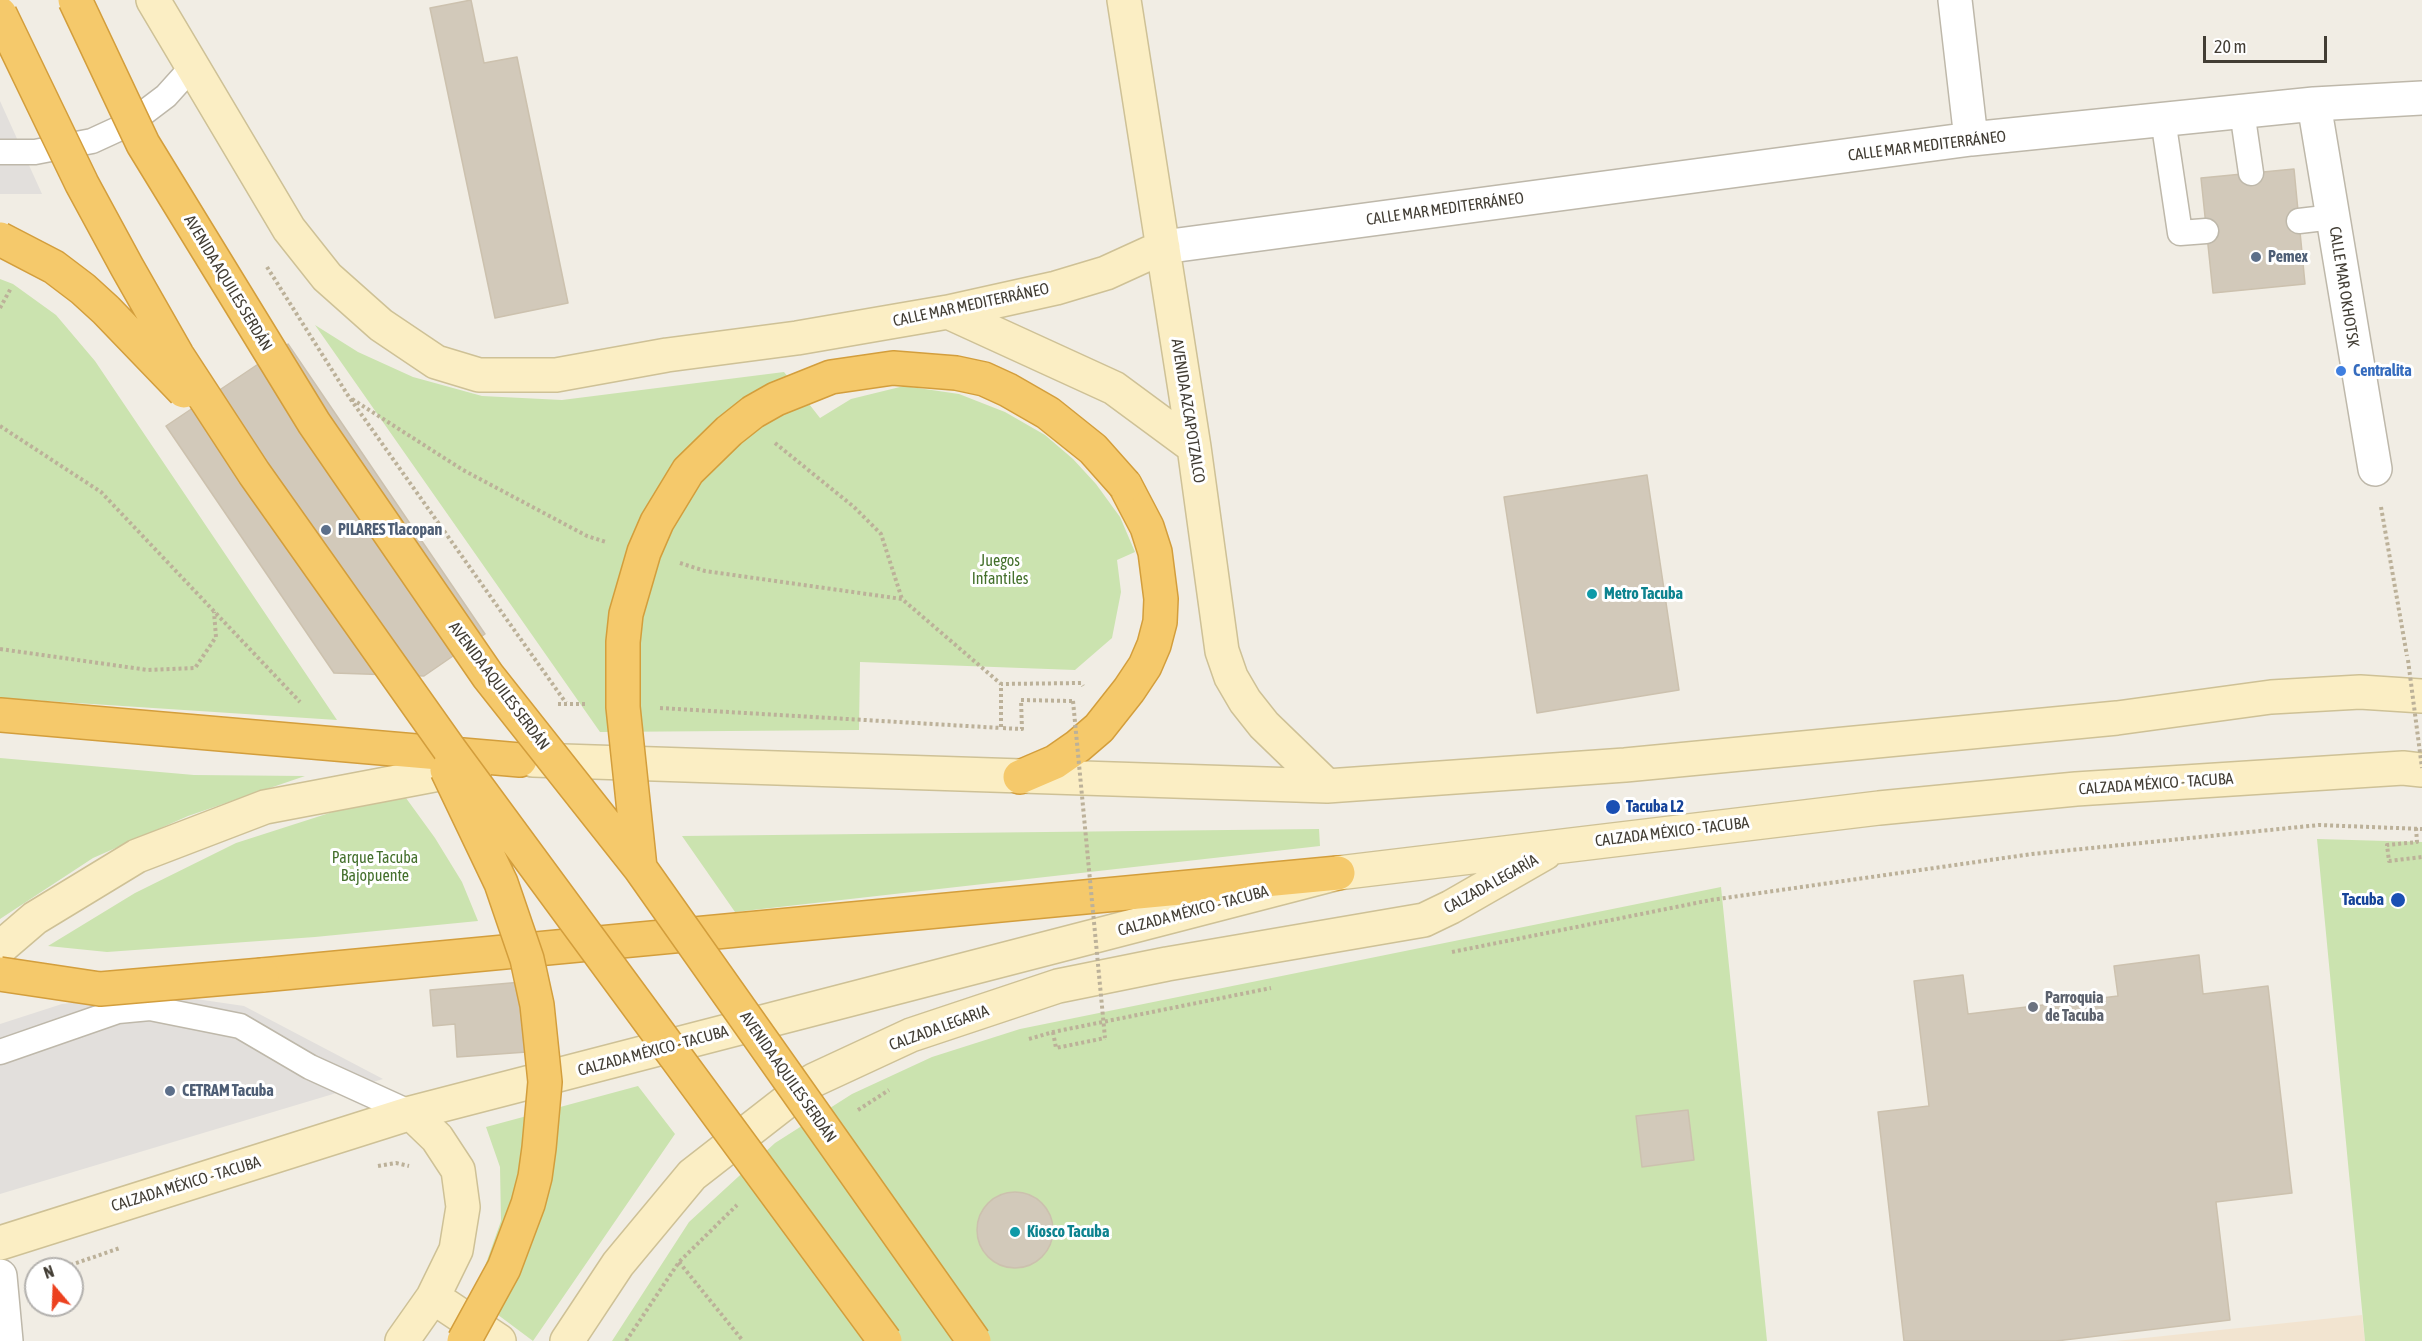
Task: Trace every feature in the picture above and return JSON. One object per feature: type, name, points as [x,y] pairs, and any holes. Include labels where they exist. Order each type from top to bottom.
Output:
[{"type":"highway","name":"AVENIDA AQUILES SERDÁN","points":[[75,0],[143,144],[314,423],[488,676],[640,868],[974,1341]]},
{"type":"highway","points":[[0,14],[82,184],[127,267],[177,355],[254,473],[411,696],[885,1341]]},
{"type":"highway","points":[[0,239],[54,267],[106,310],[179,386],[254,473]]},
{"type":"highway","points":[[640,868],[623,707],[622,642],[626,614],[644,552],[657,522],[688,471],[729,431],[776,399],[831,377],[893,368],[956,373],[992,383],[1029,400],[1093,449],[1125,485],[1147,527],[1155,552],[1161,599],[1160,622],[1145,666],[1130,690],[1099,728],[1055,762],[1020,777]]},
{"type":"highway","points":[[411,696],[501,883],[527,959],[537,1005],[545,1082],[535,1177],[516,1238],[504,1268],[464,1341]]},
{"type":"highway","points":[[0,715],[520,760]]},
{"type":"highway","points":[[0,974],[100,989],[1338,873]]},
{"type":"main road","points":[[153,0],[193,66]]},
{"type":"main road","name":"AVENIDA AZCAPOTZALCO","points":[[1124,0],[1194,447],[1222,651],[1231,677],[1245,701],[1264,725],[1327,786]]},
{"type":"main road","name":"CALLE MAR MEDITERRÁNEO","points":[[193,66],[289,229],[327,277],[381,325],[436,362],[479,375],[556,375],[667,355],[797,338],[948,312],[1056,288],[1106,273],[1163,247]]},
{"type":"main road","points":[[948,312],[1114,388],[1194,447]]},
{"type":"main road","points":[[0,948],[35,918],[137,856],[265,807],[520,760],[1327,786],[1637,764],[2116,718],[2271,697],[2360,692],[2422,696]]},
{"type":"main road","name":"CALZADA MÉXICO - TACUBA","points":[[0,1243],[411,1113],[1338,873],[1879,808],[2076,789],[2403,768],[2422,769]]},
{"type":"main road","name":"CALZADA LEGARÍA","points":[[1424,920],[1557,846]]},
{"type":"main road","name":"CALZADA LEGARIA","points":[[567,1341],[618,1264],[692,1175],[814,1080],[911,1035],[1059,986],[1167,964],[1424,920]]},
{"type":"main road","points":[[402,1341],[433,1297],[456,1250],[463,1207],[458,1170],[437,1138],[411,1113]]},
{"type":"main road","points":[[433,1297],[499,1341]]},
{"type":"street","points":[[1955,0],[1971,139]]},
{"type":"street","name":"CALLE MAR MEDITERRÁNEO","points":[[1163,247],[1971,139],[2314,104],[2422,98]]},
{"type":"street","name":"CALLE MAR OKHOTSK","points":[[2314,104],[2375,469]]},
{"type":"street","points":[[0,1276],[6,1341]]},
{"type":"lane","points":[[0,152],[35,152],[92,141],[129,124],[166,96],[193,66]]},
{"type":"lane","points":[[2242,111],[2251,173]]},
{"type":"lane","points":[[2163,119],[2180,233],[2206,231]]},
{"type":"lane","points":[[2299,221],[2333,217]]},
{"type":"lane","points":[[0,1052],[118,1011],[150,1008],[240,1026],[310,1067],[411,1113]]},
{"type":"path","points":[[262,258],[349,397],[566,703]]},
{"type":"path","points":[[774,442],[854,507],[881,534],[902,599]]},
{"type":"path","points":[[2375,469],[2408,660],[2422,769]]},
{"type":"path","points":[[0,649],[148,670],[195,668],[216,637],[214,612]]},
{"type":"path","points":[[1021,700],[1072,701],[1105,1038],[1056,1048],[1053,1032],[1276,987]]},
{"type":"path","points":[[1440,954],[1711,900],[2032,854],[2319,825],[2422,829]]},
{"type":"path","points":[[2416,828],[2418,842],[2387,845],[2389,861],[2422,857]]},
{"type":"path","points":[[374,1166],[396,1164],[413,1166]]},
{"type":"path","points":[[84,1261],[124,1247]]},
{"type":"path","points":[[679,1262],[743,1341]]},
{"type":"shaded area","points":[[0,101],[42,194],[0,194]]},
{"type":"shaded area","name":"CETRAM Tacuba","points":[[155,993],[244,1006],[383,1079],[0,1194],[0,1024],[62,1004]]},
{"type":"shaded area","points":[[2362,1315],[2365,1341],[2116,1341]]},
{"type":"green space","points":[[0,279],[13,284],[56,315],[95,361],[337,720],[0,698]]},
{"type":"green space","name":"Juegos Infantiles","points":[[315,325],[358,352],[413,377],[482,396],[562,400],[784,372],[820,418],[851,399],[904,386],[959,394],[1005,412],[1045,435],[1073,459],[1096,484],[1120,517],[1135,552],[1117,560],[1121,592],[1112,638],[1075,670],[860,662],[859,730],[600,732]]},
{"type":"green space","points":[[0,758],[194,775],[305,776],[188,816],[93,858],[0,919]]},
{"type":"green space","name":"Parque Tacuba Bajopuente","points":[[406,798],[435,838],[462,882],[478,921],[315,937],[107,952],[48,946],[135,893],[236,843],[345,808]]},
{"type":"green space","points":[[1319,829],[1320,846],[735,912],[682,836]]},
{"type":"green space","points":[[2317,839],[2422,842],[2422,1341],[2365,1341]]},
{"type":"green space","points":[[1721,887],[1767,1341],[612,1341],[689,1222],[775,1143],[852,1094],[932,1057],[1020,1029]]},
{"type":"green space","points":[[638,1086],[675,1134],[533,1341],[474,1297],[501,1221],[500,1167],[486,1127]]},
{"type":"building","points":[[471,0],[484,63],[517,57],[568,303],[495,318],[430,8]]},
{"type":"building","name":"Pemex","points":[[2294,169],[2305,284],[2213,293],[2201,178]]},
{"type":"building","name":"PILARES Tlacopan","points":[[288,344],[485,634],[424,676],[334,673],[166,426]]},
{"type":"building","name":"Metro Tacuba","points":[[1647,475],[1679,690],[1537,713],[1504,497]]},
{"type":"building","points":[[2199,955],[2203,994],[2268,986],[2292,1193],[2216,1202],[2230,1320],[2056,1341],[1904,1341],[1878,1112],[1929,1106],[1914,981],[1963,975],[1968,1014],[2118,996],[2114,966]]},
{"type":"building","points":[[522,982],[527,1052],[457,1057],[455,1024],[433,1026],[430,990]]},
{"type":"building","points":[[1688,1110],[1694,1160],[1642,1167],[1636,1116]]},
{"type":"building","name":"Kiosco Tacuba","points":[[1015,1192],[1029,1195],[1042,1203],[1050,1216],[1053,1230],[1050,1244],[1042,1257],[1029,1265],[1015,1268],[1001,1265],[988,1257],[980,1244],[977,1230],[980,1216],[988,1203],[1001,1195]]},
{"type":"place","name":"Pemex","points":[[2256,257]]},
{"type":"place","name":"Centralita","points":[[2341,371]]},
{"type":"place","name":"PILARES Tlacopan","points":[[326,530]]},
{"type":"place","name":"Metro Tacuba","points":[[1592,594]]},
{"type":"place","name":"Tacuba L2","points":[[1613,807]]},
{"type":"place","name":"Tacuba","points":[[2398,900]]},
{"type":"place","name":"Parroquia de Tacuba","points":[[2033,1007]]},
{"type":"place","name":"CETRAM Tacuba","points":[[170,1091]]},
{"type":"place","name":"Kiosco Tacuba","points":[[1015,1232]]}]
